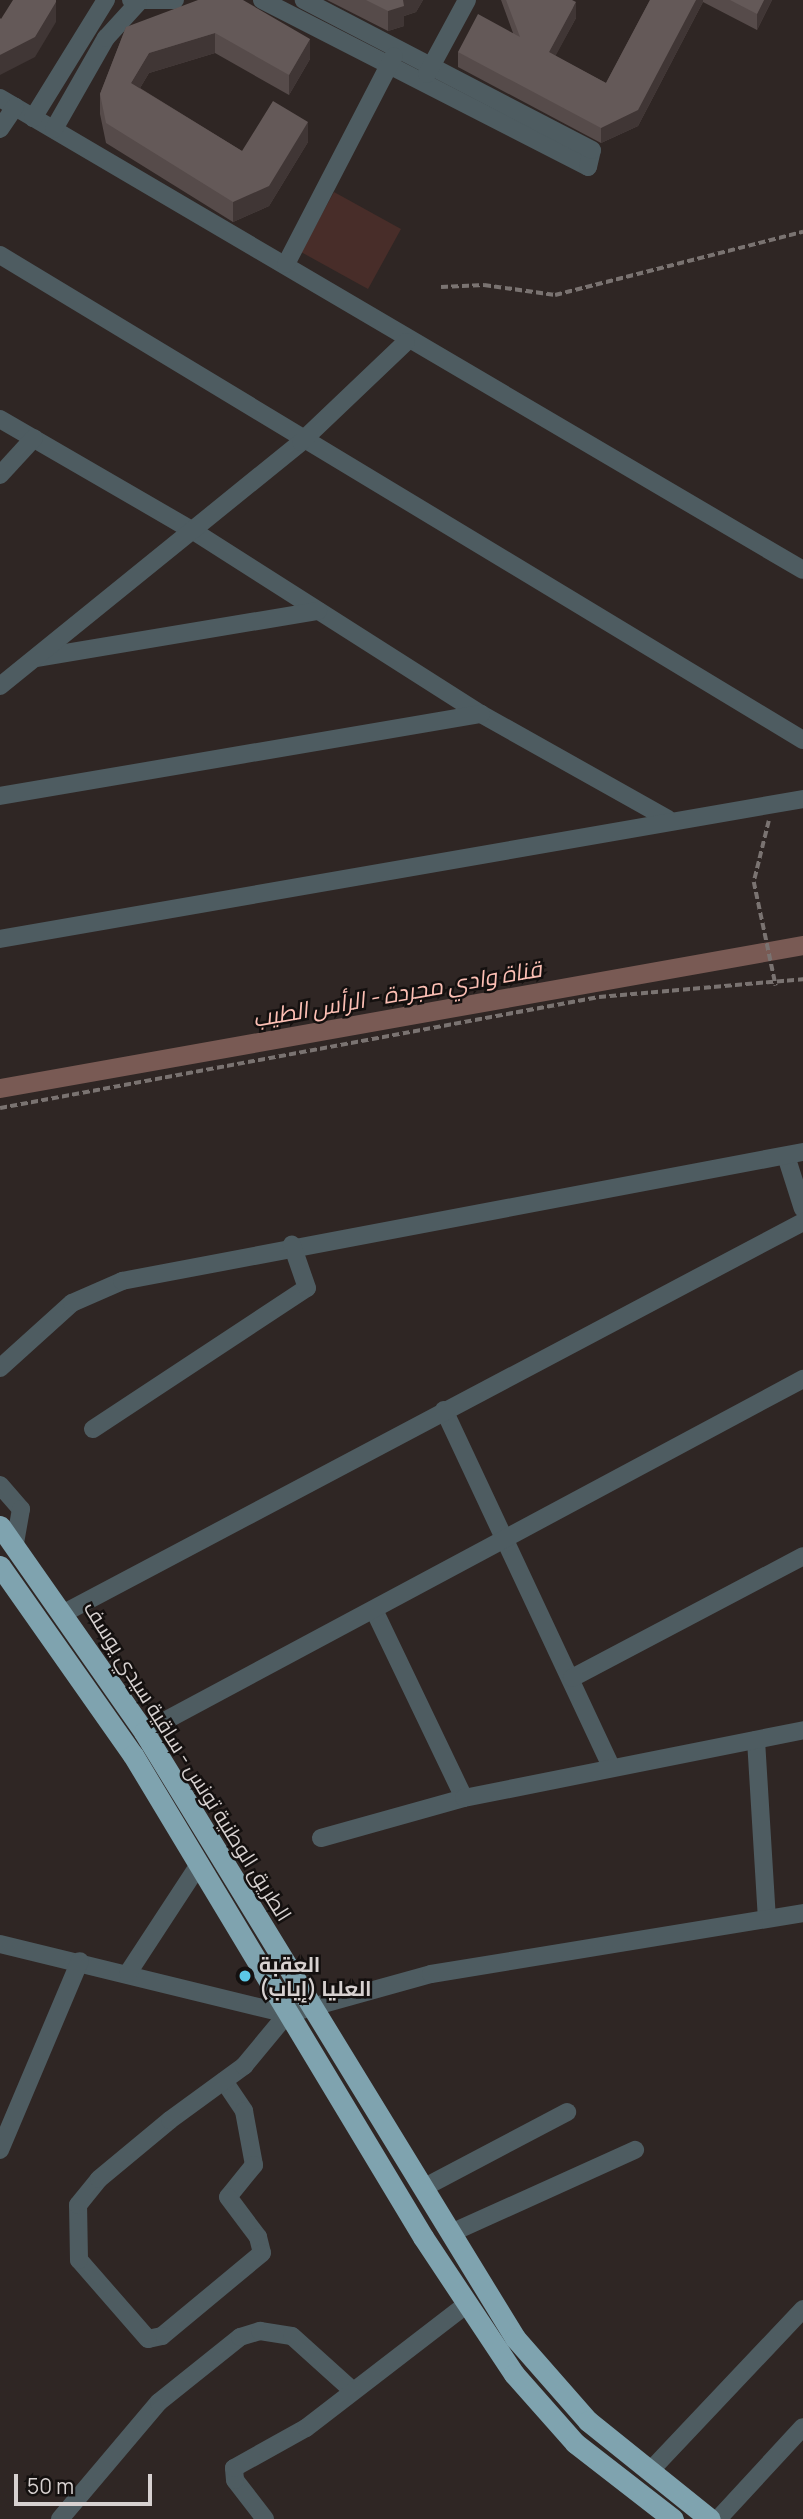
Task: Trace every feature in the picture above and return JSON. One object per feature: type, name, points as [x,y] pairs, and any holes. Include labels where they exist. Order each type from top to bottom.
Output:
[{"type":"highway","name":"الطريق الوطنية تونس - ساقية سيدي يوسف","points":[[0,1526],[66,1612],[144,1732],[515,2338],[556,2389],[709,2519]]},
{"type":"highway","name":"الطريق الوطنية تونس - ساقية سيدي يوسف","points":[[0,1566],[98,1700],[200,1863],[287,2014],[466,2305],[550,2418],[673,2519]]},
{"type":"street","points":[[33,118],[106,0]]},
{"type":"street","points":[[54,129],[106,38],[135,1],[174,0]]},
{"type":"street","points":[[262,0],[588,167],[592,150],[432,64],[304,0]]},
{"type":"street","points":[[423,81],[467,0]]},
{"type":"street","points":[[286,264],[398,48]]},
{"type":"street","points":[[0,129],[8,103],[286,264],[406,342],[803,570]]},
{"type":"street","points":[[0,255],[301,442],[803,740]]},
{"type":"street","points":[[0,686],[195,532],[301,442],[406,342]]},
{"type":"street","points":[[0,419],[195,532],[481,714],[668,820]]},
{"type":"street","points":[[0,475],[34,438]]},
{"type":"street","points":[[33,659],[318,611]]},
{"type":"street","points":[[0,796],[481,714]]},
{"type":"street","points":[[0,939],[668,820],[803,799]]},
{"type":"street","points":[[0,1368],[51,1319],[95,1290],[292,1245],[795,1156],[803,1209]]},
{"type":"street","points":[[66,1612],[803,1222]]},
{"type":"street","points":[[93,1429],[307,1288],[292,1245]]},
{"type":"street","points":[[144,1732],[803,1379]]},
{"type":"street","points":[[444,1410],[500,1539],[572,1678],[611,1767]]},
{"type":"street","points":[[0,1485],[21,1509],[15,1544]]},
{"type":"street","points":[[572,1678],[803,1556]]},
{"type":"street","points":[[373,1609],[464,1798]]},
{"type":"street","points":[[321,1838],[464,1798],[803,1730]]},
{"type":"street","points":[[756,1740],[767,1918]]},
{"type":"street","points":[[128,1973],[200,1863]]},
{"type":"street","points":[[0,1944],[80,1961],[287,2014],[431,1974],[803,1913]]},
{"type":"street","points":[[0,2150],[80,1961]]},
{"type":"street","points":[[224,2081],[244,2111],[254,2165],[228,2197],[258,2237],[262,2253],[195,2311],[148,2339],[79,2260],[78,2205],[99,2179],[268,2043],[287,2014]]},
{"type":"street","points":[[423,2188],[567,2112]]},
{"type":"street","points":[[451,2233],[635,2150]]},
{"type":"street","points":[[265,2519],[234,2480],[234,2468],[295,2435],[466,2305]]},
{"type":"street","points":[[650,2471],[803,2309]]},
{"type":"street","points":[[60,2519],[159,2402],[240,2337],[260,2331],[292,2336],[352,2390]]},
{"type":"street","points":[[718,2519],[803,2427]]},
{"type":"path","points":[[441,288],[484,285],[555,295],[803,232]]},
{"type":"path","points":[[776,803],[756,865],[761,917],[776,986]]},
{"type":"path","points":[[0,1108],[599,997],[776,986],[803,979]]},
{"type":"shaded area","points":[[334,192],[401,229],[368,289],[301,252]]},
{"type":"building","points":[[13,0],[56,2],[35,37],[0,55],[0,18]]},
{"type":"building","points":[[198,0],[243,0],[310,39],[289,75],[215,33],[149,53],[131,83],[242,151],[273,101],[308,122],[269,186],[233,202],[106,123],[100,94],[126,27]]},
{"type":"building","points":[[366,0],[403,0],[404,6],[388,11]]},
{"type":"building","points":[[506,0],[576,2],[549,52],[606,83],[650,0],[696,0],[638,110],[601,128],[458,52],[478,14],[520,37]]},
{"type":"building","points":[[730,0],[764,0],[757,14]]},
{"type":"waterway","name":"قناة وادي مجردة - الرأس الطيب","points":[[0,1088],[803,945]]},
{"type":"place","name":"العقبة العليا (إياب)","points":[[245,1976]]}]
